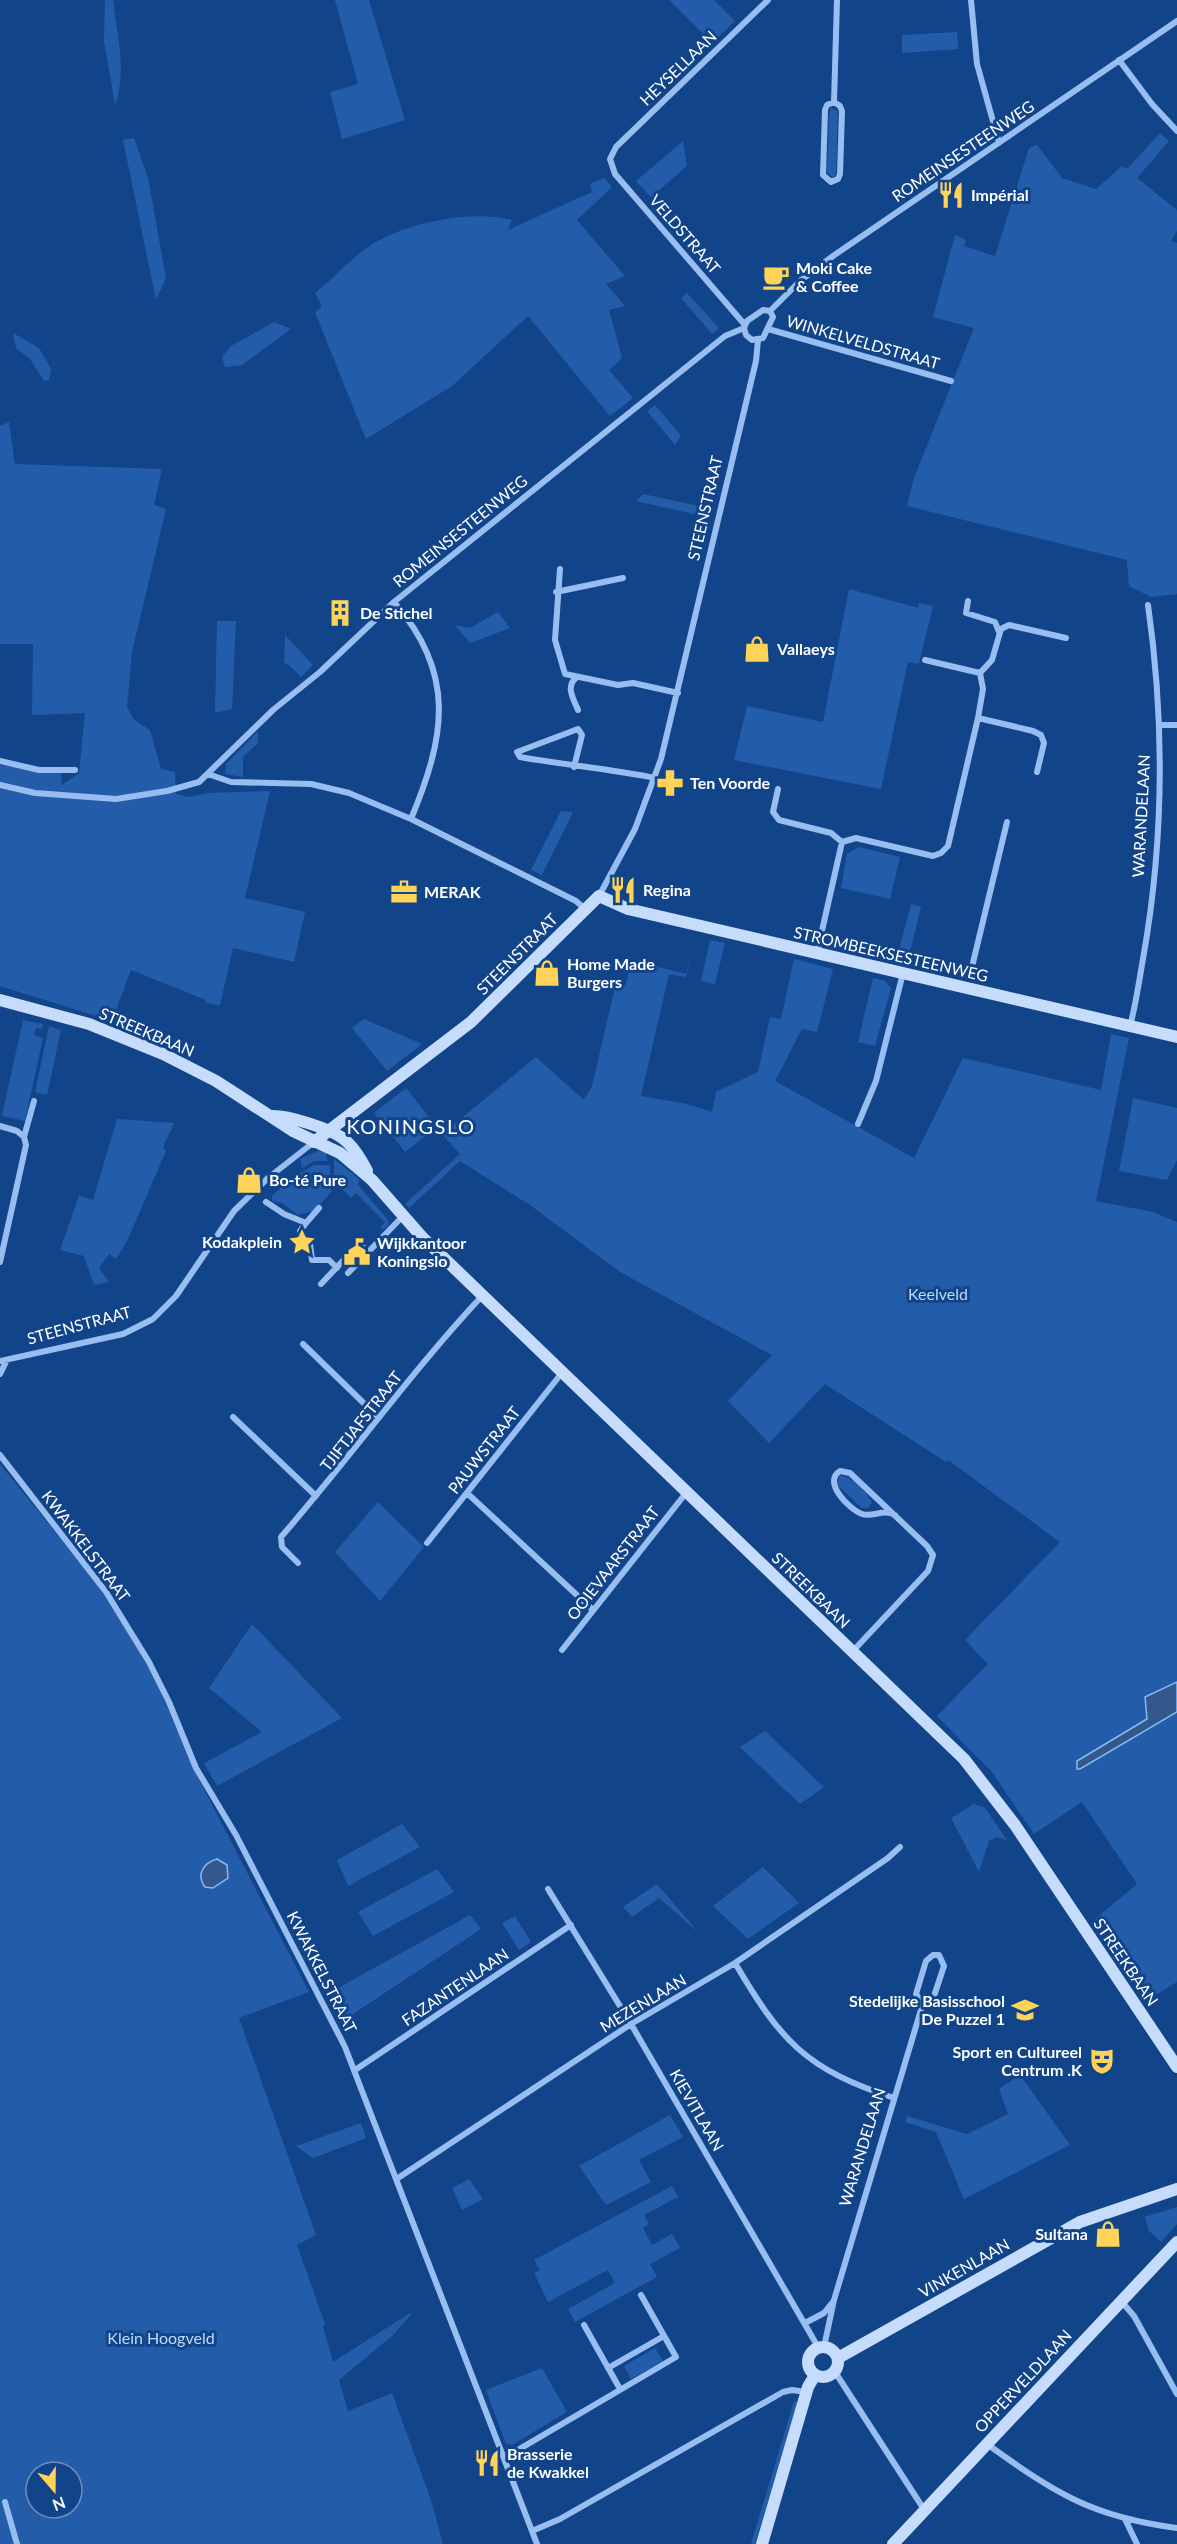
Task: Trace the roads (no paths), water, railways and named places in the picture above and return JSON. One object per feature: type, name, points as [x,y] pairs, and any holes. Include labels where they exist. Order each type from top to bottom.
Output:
[{"type":"street","name":"HEYSELLAAN","points":[[610,159],[616,147],[768,0]]},
{"type":"street","points":[[834,102],[837,0]]},
{"type":"street","points":[[971,0],[977,64],[999,143]]},
{"type":"street","name":"ROMEINSESTEENWEG","points":[[0,785],[35,793],[117,799],[199,782],[273,710],[320,672],[394,602],[725,336],[744,326],[763,310],[770,311],[816,268],[1177,21]]},
{"type":"street","points":[[1119,60],[1152,104],[1177,131]]},
{"type":"street","points":[[834,102],[840,106],[842,111],[840,174],[838,179],[831,182],[823,175],[824,125],[825,107],[834,102]]},
{"type":"street","name":"VELDSTRAAT","points":[[610,159],[615,174],[744,326]]},
{"type":"street","points":[[744,326],[749,338],[758,340],[763,338],[773,317],[770,311]]},
{"type":"street","name":"WINKELVELDSTRAAT","points":[[768,329],[951,381]]},
{"type":"street","name":"STEENSTRAAT","points":[[3,1361],[123,1334],[153,1319],[176,1296],[234,1211],[268,1178],[487,1008],[599,896],[628,845],[655,778],[678,693],[756,360],[758,340]]},
{"type":"street","points":[[560,569],[556,592],[555,640],[565,674],[618,685],[633,682],[678,693]]},
{"type":"street","points":[[556,592],[623,578]]},
{"type":"street","points":[[968,601],[966,613],[994,622],[999,633]]},
{"type":"street","points":[[394,602],[413,624],[423,643],[431,665],[439,705],[436,751],[411,819]]},
{"type":"street","name":"WARANDELAAN","points":[[1130,1026],[1149,923],[1157,862],[1161,781],[1161,725],[1148,605]]},
{"type":"street","points":[[842,842],[855,838],[933,855],[945,850],[978,718],[982,689],[980,673],[992,660],[999,633],[1003,627],[1010,625],[1066,638]]},
{"type":"street","points":[[925,660],[980,673]]},
{"type":"street","points":[[577,677],[571,682],[570,689],[578,710]]},
{"type":"street","points":[[978,718],[1041,735],[1044,743],[1037,772]]},
{"type":"street","points":[[1161,725],[1177,725]]},
{"type":"street","points":[[574,767],[582,735],[578,729],[517,752],[520,756],[574,767],[612,770],[655,778]]},
{"type":"street","points":[[0,761],[39,770],[75,770]]},
{"type":"street","points":[[208,774],[231,782],[331,787],[411,819],[576,901],[585,909]]},
{"type":"street","points":[[778,789],[773,812],[779,820],[831,833],[842,842]]},
{"type":"street","name":"STROMBEEKSESTEENWEG","points":[[970,975],[1007,822]]},
{"type":"street","points":[[816,953],[842,842]]},
{"type":"street","name":"STROMBEEKSESTEENWEG","points":[[599,896],[628,909],[1177,1037]]},
{"type":"street","points":[[858,1124],[879,1070],[903,974]]},
{"type":"street","name":"STREEKBAAN","points":[[0,1000],[54,1013],[127,1039],[201,1073],[314,1142],[338,1151],[372,1180]]},
{"type":"street","points":[[0,1262],[26,1145],[24,1137],[34,1101]]},
{"type":"street","name":"STREEKBAAN","points":[[272,1116],[288,1118],[329,1132],[347,1143],[372,1180],[402,1217],[561,1374],[963,1759],[986,1786],[1177,2067]]},
{"type":"street","points":[[0,1126],[17,1131],[24,1137]]},
{"type":"street","points":[[266,1202],[284,1214],[306,1223]]},
{"type":"street","points":[[319,1208],[300,1231],[310,1244],[312,1260],[329,1260],[337,1268]]},
{"type":"street","points":[[348,1273],[402,1217]]},
{"type":"street","points":[[321,1284],[355,1248],[363,1244]]},
{"type":"street","name":"TJIFTJAFSTRAAT","points":[[298,1563],[282,1547],[280,1540],[311,1505],[316,1496],[323,1491],[378,1417],[448,1331],[482,1296]]},
{"type":"street","points":[[303,1344],[378,1417]]},
{"type":"street","points":[[0,1374],[3,1361]]},
{"type":"street","name":"PAUWSTRAAT","points":[[427,1543],[561,1374]]},
{"type":"street","points":[[233,1417],[316,1496]]},
{"type":"street","name":"KWAKKELSTRAAT","points":[[0,1455],[88,1568],[129,1627],[162,1686],[196,1768],[236,1835],[338,2033],[398,2178],[537,2544]]},
{"type":"street","points":[[852,1652],[928,1571],[933,1561],[931,1550],[895,1515],[847,1471],[840,1471],[834,1475],[832,1482],[834,1488],[858,1512],[869,1515],[884,1511],[895,1515]]},
{"type":"street","points":[[467,1493],[593,1610]]},
{"type":"street","name":"OOIEVAARSTRAAT","points":[[562,1650],[686,1493]]},
{"type":"street","name":"MEZENLAAN","points":[[398,2178],[631,2024],[735,1963],[888,1858],[900,1847]]},
{"type":"street","name":"KIEVITLAAN","points":[[548,1889],[631,2024],[821,2347]]},
{"type":"street","name":"FAZANTENLAAN","points":[[355,2070],[570,1925]]},
{"type":"street","name":"WARANDELAAN","points":[[933,1955],[939,1955],[944,1966],[933,1999],[923,2003],[916,1994],[926,1961],[933,1955]]},
{"type":"street","points":[[735,1963],[773,2024],[799,2052],[842,2080],[894,2098]]},
{"type":"street","name":"WARANDELAAN","points":[[762,2544],[807,2392],[815,2374],[809,2368],[808,2359],[821,2347],[923,2003]]},
{"type":"street","name":"VINKENLAAN","points":[[838,2358],[1080,2222],[1177,2189]]},
{"type":"street","name":"OPPERVELDLAAN","points":[[893,2544],[1177,2242]]},
{"type":"street","points":[[504,2458],[676,2357],[641,2295]]},
{"type":"street","points":[[805,2323],[824,2313],[834,2300]]},
{"type":"street","points":[[1121,2301],[1134,2316],[1177,2394]]},
{"type":"street","points":[[584,2325],[620,2389]]},
{"type":"street","points":[[608,2368],[664,2336]]},
{"type":"street","points":[[821,2347],[832,2349],[838,2358],[835,2372],[925,2511]]},
{"type":"street","points":[[815,2374],[825,2377],[835,2372]]},
{"type":"street","points":[[532,2531],[560,2519],[783,2392],[792,2390],[807,2392]]},
{"type":"street","points":[[986,2444],[1064,2497],[1125,2519],[1177,2528]]},
{"type":"street","points":[[5,2502],[17,2544]]},
{"type":"street","points":[[1125,2519],[1137,2544]]},
{"type":"place","name":"Impérial","points":[[951,195]]},
{"type":"place","name":"Moki Cake & Coffee","points":[[776,277]]},
{"type":"place","name":"De Stichel","points":[[340,613]]},
{"type":"place","name":"Vallaeys","points":[[757,649]]},
{"type":"place","name":"Ten Voorde","points":[[670,783]]},
{"type":"place","name":"Regina","points":[[623,890]]},
{"type":"place","name":"MERAK","points":[[404,892]]},
{"type":"place","name":"Home Made Burgers","points":[[547,973]]},
{"type":"place","name":"Bo-té Pure","points":[[249,1180]]},
{"type":"place","name":"Kodakplein","points":[[302,1242]]},
{"type":"place","name":"Wijkkantoor Koningslo","points":[[357,1252]]},
{"type":"place","name":"Stedelijke Basisschool De Puzzel 1","points":[[1025,2010]]},
{"type":"place","name":"Sport en Cultureel Centrum .K","points":[[1102,2061]]},
{"type":"place","name":"Sultana","points":[[1108,2234]]},
{"type":"place","name":"Brasserie de Kwakkel","points":[[487,2463]]},
{"type":"district","name":"KONINGSLO","points":[[411,1127]]},
{"type":"park label","name":"Keelveld","points":[[938,1294]]},
{"type":"park label","name":"Klein Hoogveld","points":[[161,2338]]}]
